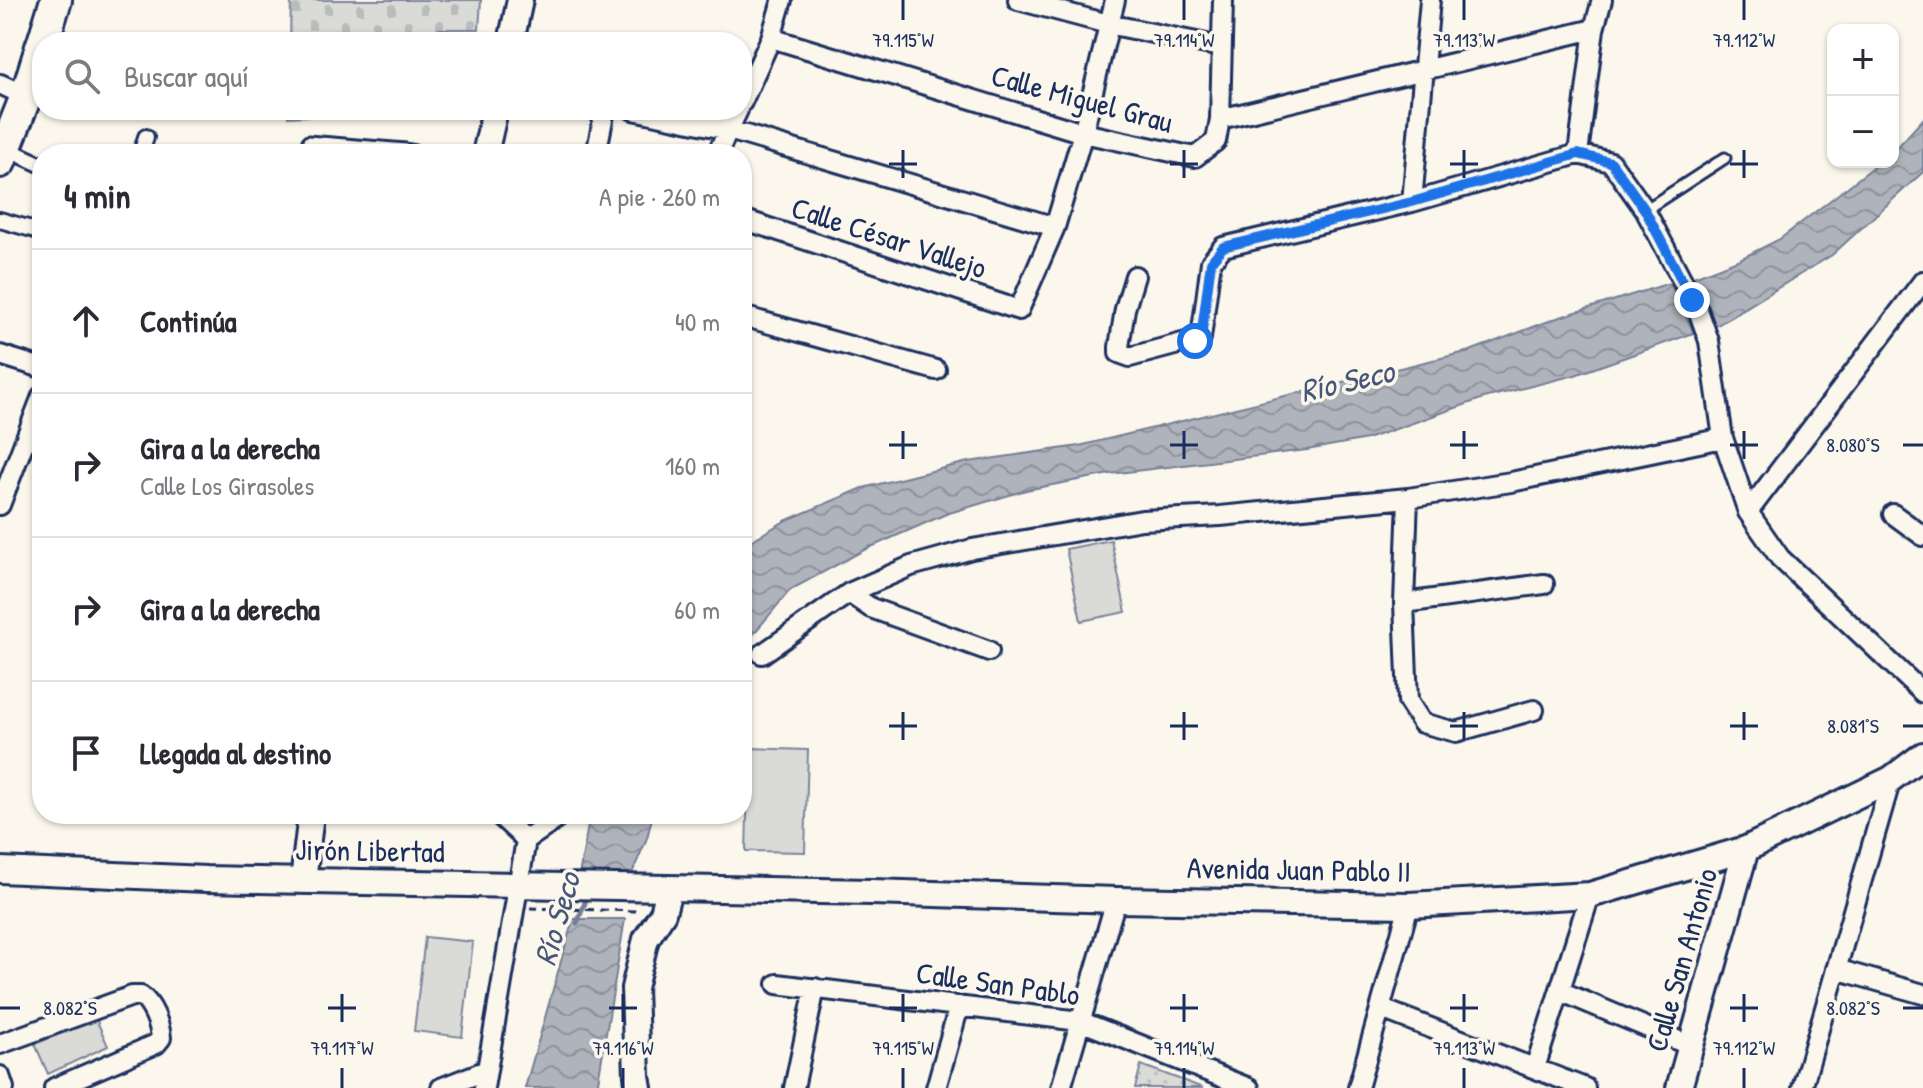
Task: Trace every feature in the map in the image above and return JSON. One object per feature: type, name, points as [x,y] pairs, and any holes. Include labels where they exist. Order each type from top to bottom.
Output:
[{"type":"main road","points":[[46,32],[56,0]]},
{"type":"main road","points":[[2,152],[13,90],[32,59]]},
{"type":"street","points":[[513,32],[520,0]]},
{"type":"street","points":[[752,80],[771,38],[782,0]]},
{"type":"street","points":[[1018,0],[1108,24],[1221,47]]},
{"type":"street","points":[[681,120],[729,130],[1055,227],[1083,133],[1115,0]]},
{"type":"street","points":[[1223,0],[1220,119],[1594,29]]},
{"type":"street","points":[[1412,202],[1430,0]]},
{"type":"street","points":[[1578,154],[1594,29],[1602,0]]},
{"type":"street","name":"Calle Miguel Grau","points":[[771,38],[1083,133],[1195,157],[1216,141],[1220,119]]},
{"type":"street","points":[[487,144],[493,120]]},
{"type":"street","points":[[598,144],[603,120]]},
{"type":"street","points":[[722,144],[734,120]]},
{"type":"street","points":[[144,144],[146,137]]},
{"type":"street","points":[[2,152],[32,162]]},
{"type":"street","points":[[1135,276],[1125,309],[1119,347],[1119,353],[1130,357],[1201,338],[1211,262],[1223,247],[1412,202],[1578,154],[1611,162],[1645,210],[1698,310],[1709,341],[1723,438],[1748,512],[1780,558],[1923,693]]},
{"type":"street","points":[[0,220],[32,229]]},
{"type":"street","name":"Calle César Vallejo","points":[[752,222],[1019,310],[1055,227]]},
{"type":"street","points":[[1748,512],[1923,281]]},
{"type":"street","points":[[752,319],[936,370]]},
{"type":"street","points":[[0,355],[32,365]]},
{"type":"street","points":[[0,505],[32,422]]},
{"type":"street","points":[[762,654],[849,593],[911,566],[972,549],[1142,520],[1220,516],[1408,498],[1511,482],[1723,438]]},
{"type":"street","points":[[1408,498],[1404,603],[1408,701],[1422,723],[1456,732],[1534,710]]},
{"type":"street","points":[[1893,514],[1923,536]]},
{"type":"street","points":[[1404,603],[1544,584]]},
{"type":"street","points":[[849,593],[871,608],[989,651]]},
{"type":"street","name":"Avenida Juan Pablo II","points":[[638,900],[669,890],[1409,905],[1590,895],[1746,849],[1891,779],[1923,755]]},
{"type":"street","points":[[1802,1088],[1891,779]]},
{"type":"street","points":[[303,881],[310,824]]},
{"type":"street","points":[[509,824],[526,840]]},
{"type":"street","points":[[441,1088],[486,1079],[520,897],[526,840],[550,824]]},
{"type":"street","name":"Calle San Antonio","points":[[1679,1088],[1746,849]]},
{"type":"street","name":"Jirón Libertad","points":[[0,870],[303,881],[520,897],[638,900]]},
{"type":"street","points":[[639,1088],[634,988],[646,939],[663,913],[669,890]]},
{"type":"street","points":[[1535,1068],[1590,895]]},
{"type":"street","points":[[1061,1088],[1116,900]]},
{"type":"street","points":[[1358,1088],[1409,905]]},
{"type":"street","points":[[1836,969],[1923,994]]},
{"type":"street","name":"Calle San Pablo","points":[[777,984],[1080,1021],[1249,1088]]},
{"type":"street","points":[[794,1088],[815,988]]},
{"type":"street","points":[[1560,991],[1691,1046]]},
{"type":"street","points":[[0,1044],[132,996],[141,996],[148,1001],[160,1031],[161,1038],[156,1044],[54,1088]]},
{"type":"street","points":[[936,1088],[959,1006]]},
{"type":"street","points":[[1382,1009],[1585,1088]]},
{"type":"street","points":[[0,1076],[4,1088]]},
{"type":"lane","points":[[308,141],[345,144]]},
{"type":"lane","points":[[1645,210],[1725,158]]},
{"type":"path","points":[[290,144],[308,141]]},
{"type":"path","points":[[520,897],[638,900]]},
{"type":"green space","points":[[291,0],[481,0],[479,29],[290,32]]},
{"type":"green space","points":[[1111,540],[1126,612],[1081,621],[1066,549]]},
{"type":"green space","points":[[752,748],[808,750],[805,852],[746,851],[747,824],[752,824]]},
{"type":"green space","points":[[425,937],[473,942],[462,1037],[414,1031]]},
{"type":"green space","points":[[96,1019],[108,1046],[48,1074],[35,1044]]},
{"type":"green space","points":[[1141,1065],[1203,1088],[1135,1088]]},
{"type":"water","points":[[1923,119],[1923,172],[1832,255],[1714,327],[1691,278],[1780,239],[1872,168],[1899,168],[1899,145]]},
{"type":"water","points":[[1670,283],[1694,333],[1575,375],[1484,398],[1367,439],[1307,450],[1110,474],[1026,490],[946,514],[864,550],[790,590],[752,636],[752,540],[785,521],[863,488],[968,462],[1079,446],[1470,351],[1557,318]]},
{"type":"water","points":[[588,824],[650,824],[628,883],[578,881]]},
{"type":"water","points":[[573,919],[625,919],[597,1088],[525,1088]]},
{"type":"waterway","name":"Río Seco","points":[[577,923],[588,895]]},
{"type":"route","points":[[1195,341],[1201,338],[1211,262],[1223,247],[1412,202],[1578,154],[1611,162],[1645,210],[1692,300]]}]
